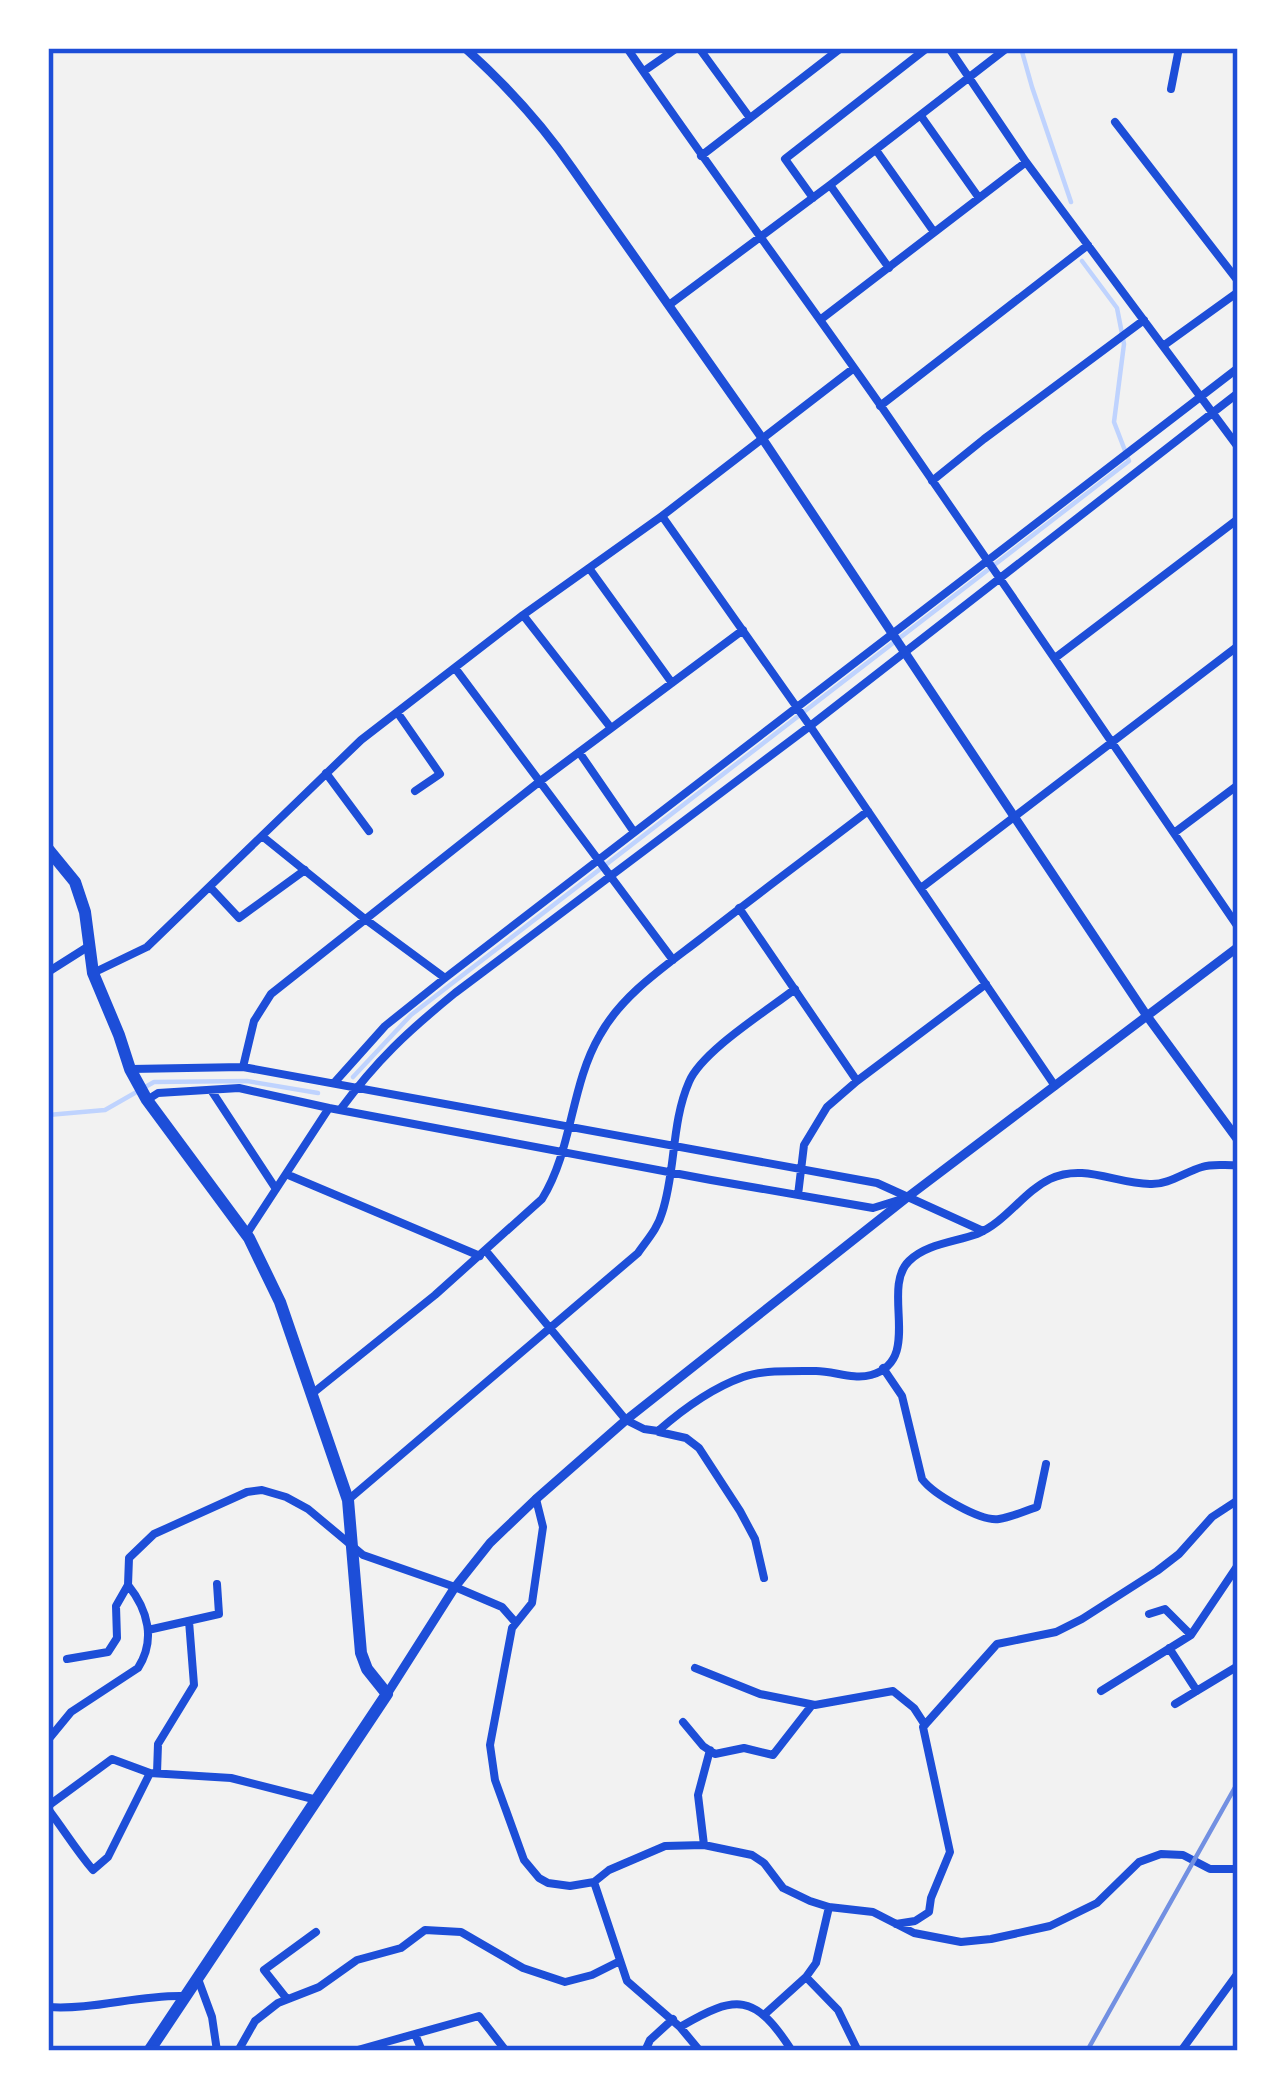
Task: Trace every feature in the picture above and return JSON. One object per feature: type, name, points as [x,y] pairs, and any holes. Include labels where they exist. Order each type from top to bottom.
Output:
[{"type":"main road","points":[[48,849],[75,882],[85,912],[94,974],[130,1069],[147,1100],[246,1235],[280,1302],[348,1500],[361,1653],[387,1694],[149,2051]]},
{"type":"street","points":[[465,48],[543,127],[762,439],[1014,819],[1238,1140]]},
{"type":"street","points":[[627,48],[854,368],[1238,927]]},
{"type":"street","points":[[643,71],[677,48]]},
{"type":"street","points":[[699,48],[750,118]]},
{"type":"street","points":[[701,156],[841,48]]},
{"type":"street","points":[[813,198],[785,158],[927,48]]},
{"type":"street","points":[[949,48],[1026,162],[1238,447]]},
{"type":"street","points":[[669,305],[1007,48]]},
{"type":"street","points":[[1171,88],[1179,48]]},
{"type":"street","points":[[921,115],[979,198]]},
{"type":"street","points":[[1115,122],[1238,280]]},
{"type":"street","points":[[875,150],[934,232]]},
{"type":"street","points":[[820,320],[1026,162]]},
{"type":"street","points":[[830,185],[889,268]]},
{"type":"street","points":[[880,406],[1088,245]]},
{"type":"street","points":[[1229,269],[1238,262]]},
{"type":"street","points":[[1163,346],[1238,292]]},
{"type":"street","points":[[932,481],[1144,320]]},
{"type":"street","points":[[94,974],[147,947],[361,740],[854,368]]},
{"type":"street","points":[[340,1110],[408,1031],[604,868],[634,832],[1238,368]]},
{"type":"street","points":[[334,1082],[385,1026],[445,977],[810,726],[1238,392]]},
{"type":"street","points":[[662,516],[1056,1087]]},
{"type":"street","points":[[1055,658],[1238,519]]},
{"type":"street","points":[[589,568],[672,682]]},
{"type":"street","points":[[523,615],[611,728]]},
{"type":"street","points":[[243,1067],[254,1021],[271,994],[742,629]]},
{"type":"street","points":[[920,888],[1238,646]]},
{"type":"street","points":[[455,668],[673,960]]},
{"type":"street","points":[[397,712],[440,774],[415,791]]},
{"type":"street","points":[[579,752],[634,832]]},
{"type":"street","points":[[326,773],[369,831]]},
{"type":"street","points":[[1174,833],[1238,785]]},
{"type":"street","points":[[312,1394],[542,1199],[554,1180],[575,1095],[601,1031],[624,1002],[868,811]]},
{"type":"street","points":[[262,836],[445,977]]},
{"type":"street","points":[[209,886],[239,918],[304,870]]},
{"type":"street","points":[[740,908],[857,1081]]},
{"type":"street","points":[[48,972],[89,946]]},
{"type":"street","points":[[387,1694],[455,1587],[490,1543],[536,1498],[626,1420],[909,1196],[1238,947]]},
{"type":"street","points":[[798,1195],[804,1144],[827,1107],[986,984]]},
{"type":"street","points":[[348,1500],[638,1253],[663,1212],[689,1080],[709,1055],[795,989]]},
{"type":"street","points":[[130,1069],[243,1067],[877,1183],[984,1231]]},
{"type":"street","points":[[147,1100],[158,1093],[239,1088],[873,1208],[909,1196]]},
{"type":"street","points":[[210,1090],[276,1189]]},
{"type":"street","points":[[246,1235],[329,1108]]},
{"type":"street","points":[[658,1431],[678,1413],[747,1375],[821,1371],[872,1375],[883,1368],[901,1332],[897,1296],[903,1268],[919,1252],[984,1231],[1047,1180],[1088,1172],[1156,1184],[1212,1164],[1238,1165]]},
{"type":"street","points":[[286,1174],[483,1253],[626,1420],[686,1438],[699,1448],[748,1525],[764,1578]]},
{"type":"street","points":[[883,1368],[902,1396],[922,1479],[930,1490],[995,1520],[1037,1507],[1046,1464]]},
{"type":"street","points":[[67,1659],[108,1652],[117,1638],[116,1606],[128,1585],[129,1558],[154,1534],[247,1492],[262,1490],[308,1510],[353,1550],[502,1607],[516,1623]]},
{"type":"street","points":[[536,1498],[543,1527],[532,1603],[512,1628],[490,1745],[495,1780],[524,1860],[548,1883],[594,1882],[609,1870],[665,1846],[704,1845],[752,1855],[783,1888],[830,1907],[873,1912],[914,1934],[961,1942],[1050,1926],[1074,1916],[1097,1903],[1138,1862],[1161,1854],[1184,1855],[1210,1869],[1238,1869]]},
{"type":"street","points":[[895,1924],[915,1922],[929,1912],[950,1852],[923,1727],[997,1644],[1056,1632],[1082,1618],[1157,1571],[1212,1517],[1238,1500]]},
{"type":"street","points":[[1101,1691],[1191,1635],[1238,1565]]},
{"type":"street","points":[[148,1630],[219,1614],[217,1584]]},
{"type":"street","points":[[48,1740],[70,1712],[138,1668],[145,1657],[148,1630],[140,1600],[128,1585]]},
{"type":"street","points":[[1149,1614],[1165,1609],[1191,1635]]},
{"type":"street","points":[[189,1621],[194,1685],[158,1744],[153,1773],[108,1857],[93,1870],[70,1844],[48,1807],[112,1760],[153,1773],[231,1778],[316,1800]]},
{"type":"street","points":[[1169,1648],[1197,1691]]},
{"type":"street","points":[[1175,1704],[1238,1666]]},
{"type":"street","points":[[695,1668],[760,1694],[812,1705],[893,1691],[914,1708],[925,1725]]},
{"type":"street","points":[[683,1722],[715,1754],[743,1748],[773,1755],[812,1705]]},
{"type":"street","points":[[704,1845],[698,1795],[710,1750]]},
{"type":"street","points":[[594,1882],[627,1982],[676,2023],[700,2051]]},
{"type":"street","points":[[765,2014],[816,1963],[830,1907]]},
{"type":"street","points":[[238,2051],[255,2021],[278,2003],[319,1987],[357,1960],[401,1948],[425,1930],[461,1932],[524,1968],[565,1982],[620,1961]]},
{"type":"street","points":[[287,1999],[264,1970],[316,1932]]},
{"type":"street","points":[[1181,2051],[1238,1973]]},
{"type":"street","points":[[197,1977],[212,2017],[217,2051]]},
{"type":"street","points":[[806,1977],[838,2010],[858,2051]]},
{"type":"street","points":[[48,2007],[79,2009],[154,1996],[184,1996]]},
{"type":"street","points":[[645,2051],[650,2040],[676,2023],[731,2002],[765,2014],[792,2051]]},
{"type":"street","points":[[354,2051],[479,2016],[506,2051]]},
{"type":"street","points":[[416,2034],[422,2051]]},
{"type":"waterway","points":[[1021,48],[1071,202]]},
{"type":"waterway","points":[[353,1077],[411,1015],[1129,461],[1114,422],[1124,344],[1117,308],[1082,261]]},
{"type":"waterway","points":[[48,1115],[105,1110],[154,1082],[247,1081],[318,1093]]},
{"type":"railway","points":[[1087,2051],[1238,1782]]}]
